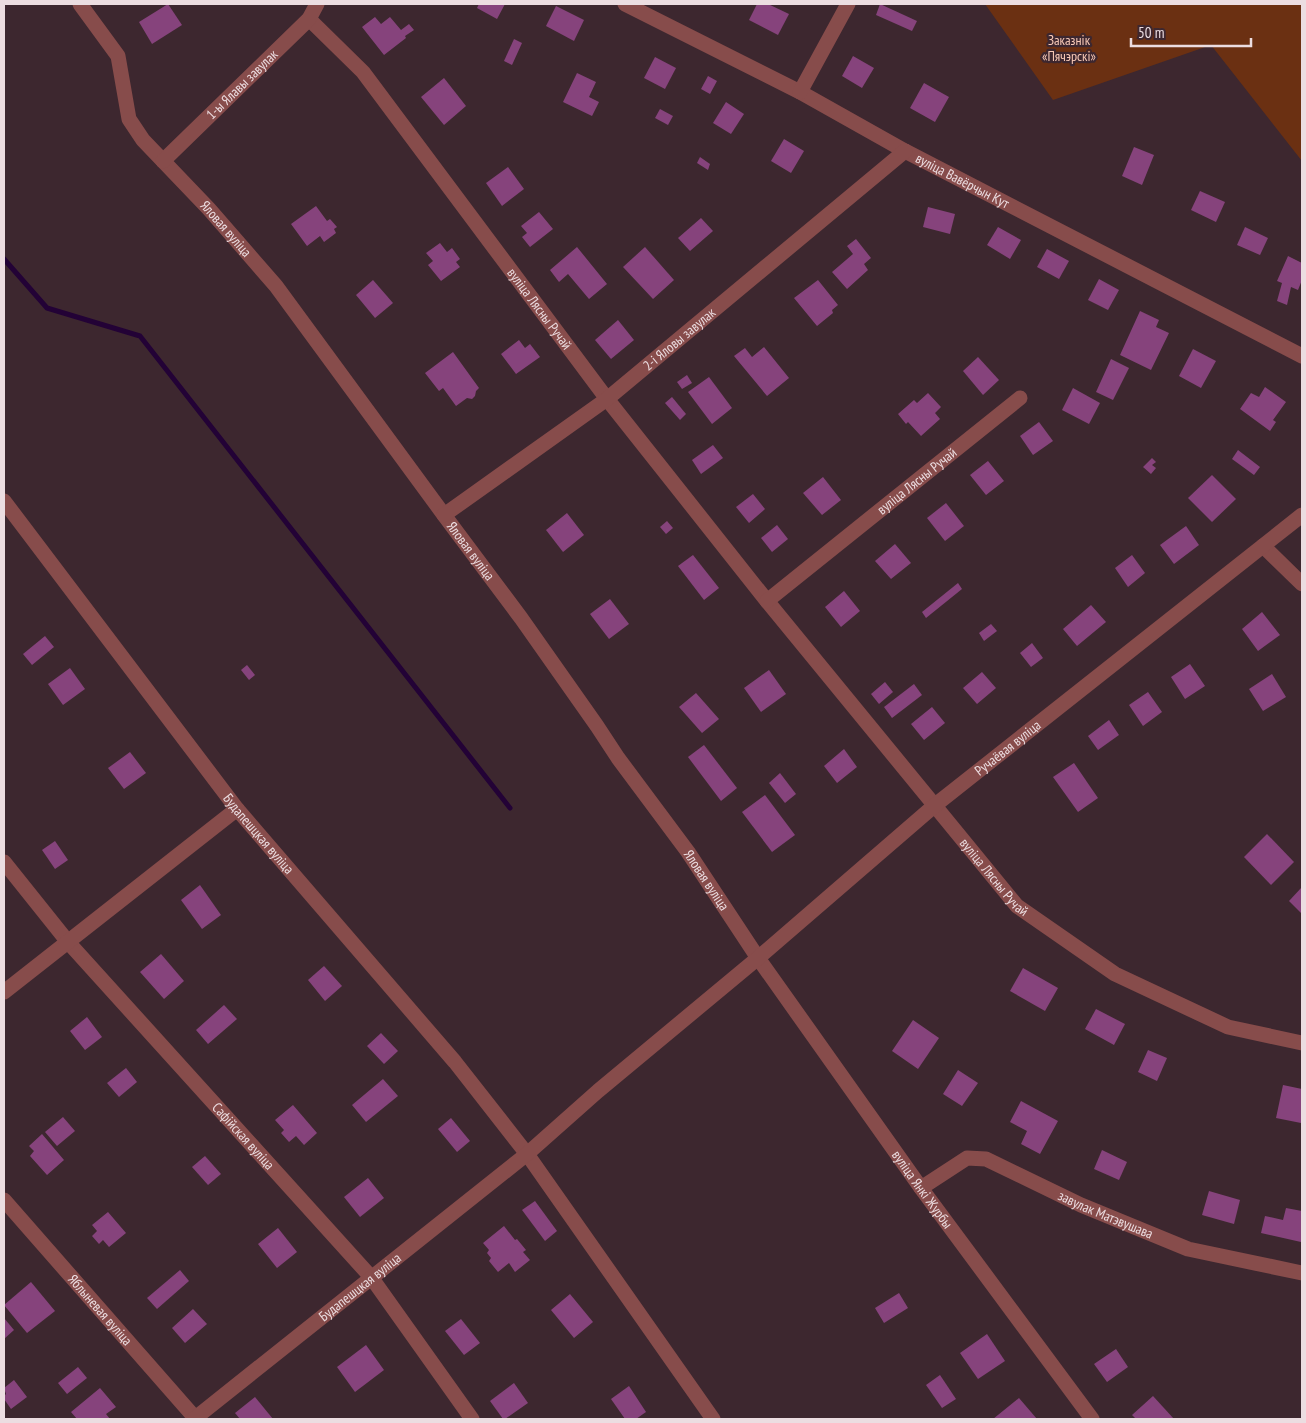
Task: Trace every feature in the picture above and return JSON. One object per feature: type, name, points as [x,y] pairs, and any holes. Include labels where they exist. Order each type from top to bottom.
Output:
[{"type":"street","name":"Яловая вуліца","points":[[80,4],[118,56],[129,119],[143,140],[209,209],[276,286],[521,618],[618,758],[688,852],[758,958]]},
{"type":"street","name":"1-ы Ялавы завулак","points":[[163,161],[309,19],[316,4]]},
{"type":"street","name":"вуліца Вавёрчын Кут","points":[[625,4],[800,92],[905,151],[1302,356]]},
{"type":"street","points":[[800,92],[848,4]]},
{"type":"street","name":"вуліца Лясны Ручай","points":[[309,19],[363,72],[607,399],[767,601],[1017,906],[1115,974],[1228,1027],[1302,1043]]},
{"type":"street","name":"2-і Яловы завулак","points":[[444,515],[607,399],[905,151]]},
{"type":"street","name":"вуліца Лясны Ручай","points":[[767,601],[1020,398]]},
{"type":"street","name":"Будапешцкая вуліца","points":[[4,501],[237,809],[455,1062],[527,1154],[713,1419]]},
{"type":"street","name":"Ручаёвая вуліца","points":[[527,1154],[598,1091],[758,958],[934,806],[1302,515]]},
{"type":"street","points":[[1263,546],[1302,584]]},
{"type":"street","points":[[4,992],[237,809]]},
{"type":"street","name":"Сафійская вуліца","points":[[4,862],[68,942],[371,1277],[472,1419]]},
{"type":"street","name":"вуліца Янкі Журбы","points":[[758,958],[921,1188],[1092,1419]]},
{"type":"street","name":"Будапешцкая вуліца","points":[[195,1419],[527,1154]]},
{"type":"street","name":"завулак Матэвушава","points":[[921,1188],[967,1158],[986,1159],[1081,1206],[1188,1249],[1302,1273]]},
{"type":"street","name":"Яблыневая вуліца","points":[[4,1200],[195,1419]]},
{"type":"green space","name":"Заказнік «Пячэрскі»","points":[[985,4],[1302,4],[1302,161],[1211,45],[1053,100]]},
{"type":"building","points":[[168,4],[182,25],[152,44],[139,22]]},
{"type":"building","points":[[479,4],[505,4],[497,19],[477,8]]},
{"type":"building","points":[[757,4],[768,4],[789,14],[778,35],[749,20]]},
{"type":"building","points":[[880,4],[917,21],[912,31],[876,15]]},
{"type":"building","points":[[556,6],[584,20],[574,41],[546,26]]},
{"type":"building","points":[[375,17],[381,24],[390,17],[401,30],[409,24],[414,30],[384,55],[362,27]]},
{"type":"building","points":[[514,39],[522,43],[512,65],[504,61]]},
{"type":"building","points":[[853,56],[874,68],[862,88],[842,76]]},
{"type":"building","points":[[655,57],[676,68],[665,89],[644,78]]},
{"type":"building","points":[[577,73],[596,82],[589,97],[599,102],[592,116],[563,102]]},
{"type":"building","points":[[708,76],[717,81],[710,94],[701,89]]},
{"type":"building","points":[[444,78],[466,106],[444,125],[421,97]]},
{"type":"building","points":[[924,83],[949,97],[935,122],[910,108]]},
{"type":"building","points":[[726,102],[744,114],[731,134],[713,123]]},
{"type":"building","points":[[660,109],[673,116],[668,125],[655,118]]},
{"type":"building","points":[[784,139],[804,151],[791,173],[771,161]]},
{"type":"building","points":[[1134,147],[1154,155],[1142,185],[1122,176]]},
{"type":"building","points":[[700,157],[710,164],[708,170],[697,163]]},
{"type":"building","points":[[508,167],[524,189],[502,206],[486,183]]},
{"type":"building","points":[[1200,191],[1225,202],[1216,222],[1191,210]]},
{"type":"building","points":[[316,206],[327,221],[330,219],[337,227],[334,229],[336,233],[324,242],[320,236],[307,246],[291,224]]},
{"type":"building","points":[[928,207],[955,214],[950,234],[923,227]]},
{"type":"building","points":[[539,212],[553,229],[530,247],[522,237],[527,233],[521,226]]},
{"type":"building","points":[[701,218],[713,231],[690,251],[678,238]]},
{"type":"building","points":[[998,227],[1021,240],[1010,259],[987,245]]},
{"type":"building","points":[[1245,227],[1268,238],[1260,255],[1237,245]]},
{"type":"building","points":[[856,239],[871,258],[864,264],[868,270],[847,289],[832,272],[853,254],[847,246]]},
{"type":"building","points":[[440,243],[447,252],[452,248],[460,259],[456,262],[460,267],[441,281],[428,265],[433,261],[426,253]]},
{"type":"building","points":[[577,247],[607,284],[589,299],[568,274],[559,282],[550,270]]},
{"type":"building","points":[[645,247],[674,280],[653,299],[623,267]]},
{"type":"building","points":[[1047,249],[1069,261],[1059,279],[1037,267]]},
{"type":"building","points":[[1288,256],[1302,263],[1302,280],[1298,290],[1291,287],[1287,305],[1277,301],[1282,283],[1277,281]]},
{"type":"building","points":[[1099,279],[1119,290],[1108,310],[1088,300]]},
{"type":"building","points":[[373,280],[393,303],[375,318],[356,295]]},
{"type":"building","points":[[818,280],[838,305],[832,310],[833,313],[817,326],[794,298]]},
{"type":"building","points":[[1140,311],[1159,320],[1156,327],[1169,333],[1151,370],[1120,355]]},
{"type":"building","points":[[618,320],[634,340],[611,359],[595,340]]},
{"type":"building","points":[[519,340],[525,348],[530,344],[540,357],[516,374],[501,354]]},
{"type":"building","points":[[764,347],[789,378],[767,396],[734,356],[745,348],[752,357]]},
{"type":"building","points":[[1193,349],[1216,361],[1201,388],[1179,376]]},
{"type":"building","points":[[453,352],[479,388],[472,399],[467,398],[456,406],[443,388],[439,391],[425,373]]},
{"type":"building","points":[[978,357],[999,380],[983,395],[963,371]]},
{"type":"building","points":[[1111,359],[1129,368],[1113,400],[1096,392]]},
{"type":"building","points":[[687,375],[692,383],[682,389],[677,382]]},
{"type":"building","points":[[709,377],[732,408],[712,424],[688,392]]},
{"type":"building","points":[[1265,387],[1286,402],[1273,420],[1276,422],[1270,431],[1240,409],[1251,393],[1259,397]]},
{"type":"building","points":[[1073,388],[1100,403],[1089,424],[1062,410]]},
{"type":"building","points":[[928,393],[941,407],[935,413],[940,419],[921,436],[908,422],[906,424],[898,414],[914,400],[917,403]]},
{"type":"building","points":[[672,397],[686,414],[680,420],[665,403]]},
{"type":"building","points":[[1039,422],[1053,441],[1033,455],[1020,436]]},
{"type":"building","points":[[713,445],[723,458],[701,474],[692,460]]},
{"type":"building","points":[[1238,450],[1260,467],[1254,475],[1232,459]]},
{"type":"building","points":[[1152,458],[1156,462],[1152,465],[1156,468],[1151,474],[1143,467]]},
{"type":"building","points":[[988,461],[1004,481],[986,495],[970,475]]},
{"type":"building","points":[[1212,475],[1236,499],[1212,522],[1188,498]]},
{"type":"building","points":[[823,477],[841,500],[822,515],[803,493]]},
{"type":"building","points":[[753,494],[765,509],[749,523],[736,507]]},
{"type":"building","points":[[946,503],[964,526],[945,541],[927,518]]},
{"type":"building","points":[[567,513],[584,535],[563,552],[546,530]]},
{"type":"building","points":[[667,521],[673,528],[666,534],[660,527]]},
{"type":"building","points":[[777,525],[788,539],[772,552],[761,538]]},
{"type":"building","points":[[1186,526],[1199,545],[1174,564],[1160,545]]},
{"type":"building","points":[[895,544],[911,563],[891,579],[875,561]]},
{"type":"building","points":[[693,555],[719,588],[704,600],[678,566]]},
{"type":"building","points":[[1132,555],[1145,573],[1128,587],[1115,568]]},
{"type":"building","points":[[958,583],[962,589],[926,618],[922,612]]},
{"type":"building","points":[[844,591],[860,611],[841,627],[825,607]]},
{"type":"building","points":[[610,599],[629,624],[609,639],[590,614]]},
{"type":"building","points":[[1091,605],[1106,622],[1077,646],[1063,629]]},
{"type":"building","points":[[1262,612],[1280,635],[1258,651],[1242,629]]},
{"type":"building","points":[[991,624],[997,631],[984,641],[979,633]]},
{"type":"building","points":[[45,636],[54,647],[32,665],[23,654]]},
{"type":"building","points":[[1032,643],[1043,658],[1031,667],[1020,653]]},
{"type":"building","points":[[1190,664],[1205,686],[1185,699],[1171,677]]},
{"type":"building","points":[[247,665],[255,675],[249,680],[241,670]]},
{"type":"building","points":[[70,668],[85,689],[63,705],[48,684]]},
{"type":"building","points":[[769,670],[786,694],[761,712],[744,688]]},
{"type":"building","points":[[982,672],[996,688],[977,704],[963,688]]},
{"type":"building","points":[[1272,674],[1286,697],[1263,711],[1249,689]]},
{"type":"building","points":[[885,682],[893,692],[879,704],[871,694]]},
{"type":"building","points":[[914,684],[922,695],[892,718],[884,707]]},
{"type":"building","points":[[1148,692],[1162,712],[1143,726],[1129,705]]},
{"type":"building","points":[[696,693],[719,719],[702,733],[679,707]]},
{"type":"building","points":[[932,707],[945,723],[924,740],[911,724]]},
{"type":"building","points":[[1109,720],[1119,735],[1098,750],[1088,736]]},
{"type":"building","points":[[704,745],[737,788],[721,801],[688,757]]},
{"type":"building","points":[[844,749],[857,767],[837,783],[824,766]]},
{"type":"building","points":[[130,752],[146,773],[124,789],[108,768]]},
{"type":"building","points":[[1074,763],[1098,798],[1078,812],[1053,777]]},
{"type":"building","points":[[780,773],[796,794],[785,803],[769,783]]},
{"type":"building","points":[[765,795],[795,835],[772,852],[742,812]]},
{"type":"building","points":[[1267,834],[1294,862],[1271,885],[1244,857]]},
{"type":"building","points":[[55,841],[68,860],[55,869],[42,850]]},
{"type":"building","points":[[200,885],[221,915],[202,929],[181,900]]},
{"type":"building","points":[[1302,887],[1302,914],[1289,901]]},
{"type":"building","points":[[161,954],[184,981],[164,999],[140,972]]},
{"type":"building","points":[[324,966],[342,986],[325,1001],[308,980]]},
{"type":"building","points":[[1023,968],[1058,988],[1045,1011],[1010,991]]},
{"type":"building","points":[[224,1005],[237,1019],[208,1044],[196,1030]]},
{"type":"building","points":[[1096,1009],[1125,1024],[1114,1045],[1085,1029]]},
{"type":"building","points":[[87,1017],[102,1037],[85,1050],[70,1031]]},
{"type":"building","points":[[913,1020],[939,1038],[918,1069],[892,1051]]},
{"type":"building","points":[[381,1033],[398,1051],[384,1064],[367,1046]]},
{"type":"building","points":[[1148,1050],[1167,1058],[1157,1081],[1138,1072]]},
{"type":"building","points":[[126,1068],[137,1082],[119,1097],[107,1083]]},
{"type":"building","points":[[958,1070],[978,1083],[962,1106],[943,1094]]},
{"type":"building","points":[[383,1079],[398,1096],[366,1122],[352,1105]]},
{"type":"building","points":[[1283,1085],[1302,1089],[1301,1123],[1276,1118]]},
{"type":"building","points":[[1021,1101],[1058,1121],[1040,1154],[1021,1144],[1027,1131],[1010,1122]]},
{"type":"building","points":[[293,1105],[317,1133],[304,1145],[296,1136],[289,1142],[281,1133],[284,1130],[275,1120]]},
{"type":"building","points":[[63,1117],[75,1131],[57,1146],[45,1132]]},
{"type":"building","points":[[451,1118],[470,1141],[457,1152],[438,1129]]},
{"type":"building","points":[[42,1134],[64,1160],[47,1175],[30,1156],[34,1151],[29,1146]]},
{"type":"building","points":[[1102,1150],[1127,1162],[1119,1180],[1094,1169]]},
{"type":"building","points":[[205,1156],[221,1174],[208,1185],[192,1167]]},
{"type":"building","points":[[368,1178],[384,1198],[360,1217],[344,1197]]},
{"type":"building","points":[[1209,1191],[1240,1200],[1234,1224],[1202,1215]]},
{"type":"building","points":[[535,1201],[557,1231],[545,1241],[522,1210]]},
{"type":"building","points":[[1286,1208],[1302,1211],[1301,1242],[1261,1233],[1265,1216],[1283,1220]]},
{"type":"building","points":[[108,1212],[126,1233],[109,1247],[103,1240],[99,1244],[92,1236],[97,1231],[92,1225]]},
{"type":"building","points":[[504,1226],[526,1250],[523,1252],[530,1260],[515,1272],[509,1263],[498,1272],[489,1261],[491,1258],[487,1253],[489,1250],[483,1243]]},
{"type":"building","points":[[278,1228],[297,1252],[277,1268],[258,1244]]},
{"type":"building","points":[[180,1270],[189,1281],[157,1309],[147,1298]]},
{"type":"building","points":[[31,1282],[55,1311],[27,1333],[4,1305]]},
{"type":"building","points":[[899,1293],[908,1308],[884,1323],[875,1308]]},
{"type":"building","points":[[570,1294],[593,1322],[574,1338],[551,1310]]},
{"type":"building","points":[[193,1309],[207,1324],[185,1343],[172,1328]]},
{"type":"building","points":[[4,1318],[14,1330],[4,1339]]},
{"type":"building","points":[[461,1319],[480,1343],[464,1355],[445,1331]]},
{"type":"building","points":[[987,1334],[1005,1361],[978,1379],[960,1353]]},
{"type":"building","points":[[366,1345],[384,1370],[355,1392],[337,1367]]},
{"type":"building","points":[[1116,1349],[1128,1367],[1107,1382],[1094,1364]]},
{"type":"building","points":[[78,1367],[87,1378],[67,1394],[58,1383]]},
{"type":"building","points":[[940,1375],[956,1399],[942,1408],[926,1385]]},
{"type":"building","points":[[14,1380],[27,1397],[11,1409],[4,1399],[6,1394],[4,1388]]},
{"type":"building","points":[[514,1383],[528,1403],[503,1419],[490,1401]]},
{"type":"building","points":[[629,1386],[646,1412],[636,1419],[625,1419],[611,1399]]},
{"type":"building","points":[[100,1388],[116,1407],[106,1414],[110,1419],[77,1419],[71,1412]]},
{"type":"building","points":[[1153,1396],[1174,1419],[1136,1419],[1132,1415]]},
{"type":"building","points":[[255,1397],[273,1419],[240,1419],[235,1413]]},
{"type":"building","points":[[1019,1398],[1037,1419],[993,1419]]},
{"type":"waterway","points":[[4,259],[47,308],[140,336],[510,808]]}]
